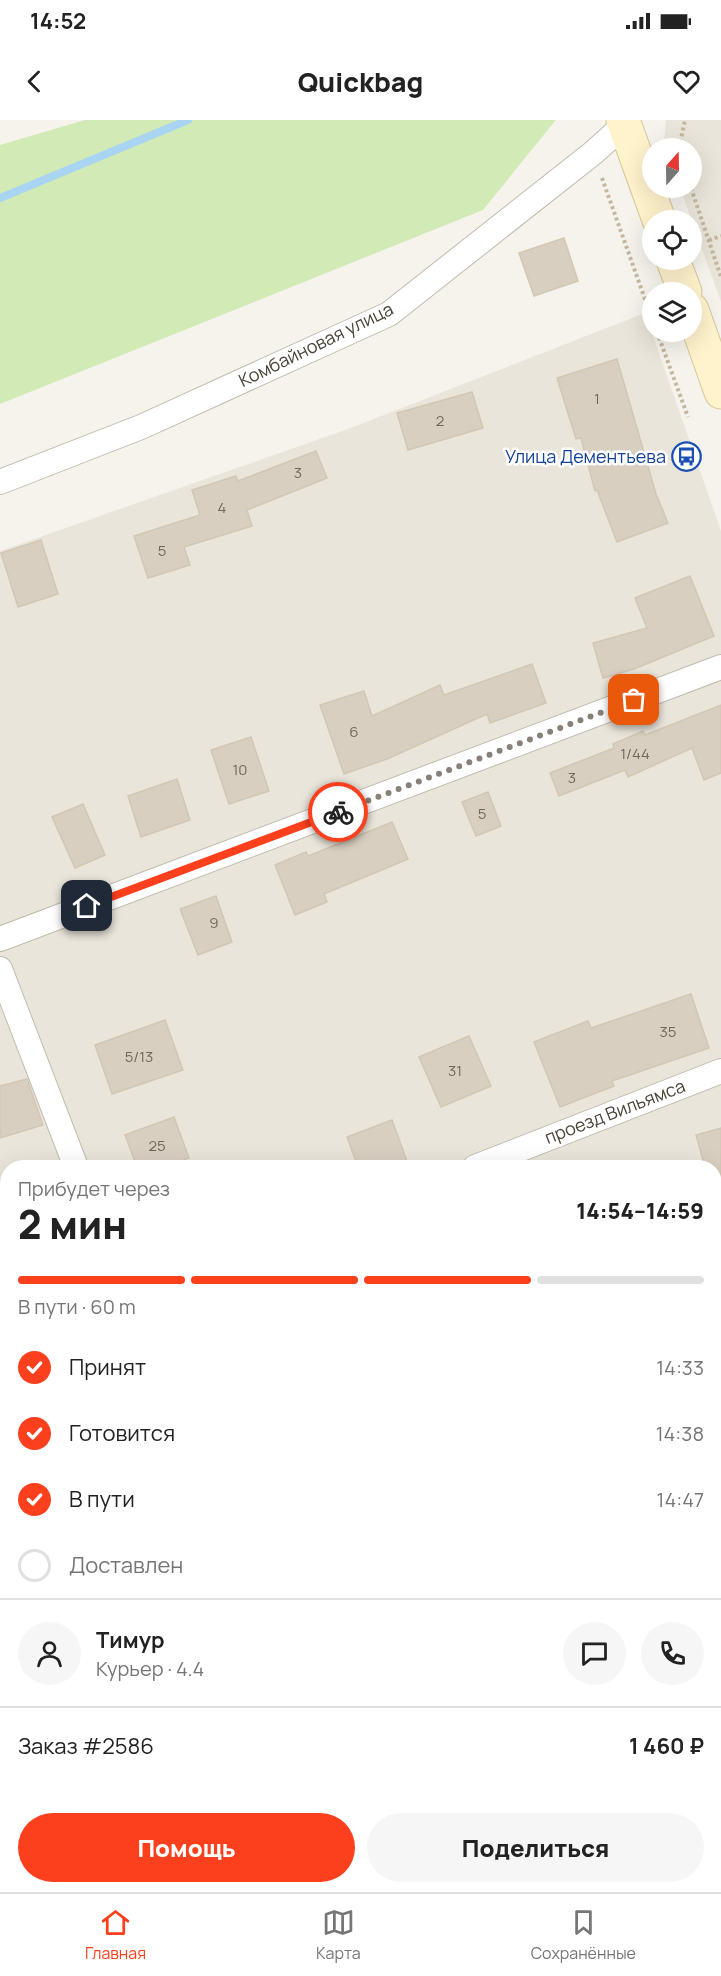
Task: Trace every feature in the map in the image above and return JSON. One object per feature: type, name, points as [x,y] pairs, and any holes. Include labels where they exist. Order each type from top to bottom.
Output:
[{"type":"main road","points":[[623,122],[655,210]]},
{"type":"main road","points":[[702,338],[721,392]]},
{"type":"street","name":"Комбайновая улица","points":[[0,482],[141,427],[389,314],[593,153],[623,122]]},
{"type":"street","points":[[0,939],[721,667]]},
{"type":"street","points":[[0,969],[73,1160]]},
{"type":"street","name":"проезд Вильямса","points":[[493,1160],[721,1071]]},
{"type":"path","points":[[681,138],[685,120]]},
{"type":"path","points":[[593,153],[642,291]]},
{"type":"path","points":[[694,198],[721,277]]},
{"type":"path","points":[[709,240],[721,236]]},
{"type":"path","points":[[661,342],[688,417]]},
{"type":"shaded area","points":[[666,120],[721,120],[721,302],[702,249],[702,210],[688,210],[684,198],[702,198],[702,138],[664,138]]},
{"type":"shaded area","points":[[642,314],[642,342],[655,342],[721,531],[721,1160],[0,1160],[0,551],[348,429]]},
{"type":"green space","points":[[85,120],[555,121],[483,210],[0,404],[0,145]]},
{"type":"building","points":[[564,238],[578,281],[534,296],[519,253]]},
{"type":"building","points":[[617,359],[656,494],[668,523],[617,542],[597,490],[595,491],[581,438],[576,439],[557,378]]},
{"type":"building","points":[[472,392],[483,428],[408,450],[397,413]]},
{"type":"building","points":[[316,451],[327,478],[247,510],[252,526],[184,547],[190,565],[148,578],[134,536],[200,515],[192,490],[236,476],[238,481]]},
{"type":"building","points":[[41,540],[58,594],[18,607],[1,553]]},
{"type":"building","points":[[690,576],[714,636],[634,669],[603,678],[593,643],[647,628],[635,598]]},
{"type":"building","points":[[532,664],[546,703],[490,723],[487,714],[387,759],[344,774],[320,705],[364,691],[372,716],[440,685],[444,695]]},
{"type":"building","points":[[721,705],[721,773],[704,780],[692,748],[628,777],[625,770],[559,796],[550,773],[614,748],[613,744],[643,731],[645,735]]},
{"type":"building","points":[[251,737],[269,791],[229,804],[211,750]]},
{"type":"building","points":[[177,779],[190,820],[141,837],[128,796]]},
{"type":"building","points":[[488,792],[501,826],[476,836],[462,802]]},
{"type":"building","points":[[83,804],[105,855],[75,868],[52,817]]},
{"type":"building","points":[[392,822],[408,859],[324,894],[327,902],[295,915],[275,865],[306,852],[308,856]]},
{"type":"building","points":[[216,896],[232,942],[198,955],[180,909]]},
{"type":"building","points":[[691,994],[709,1048],[612,1081],[614,1086],[560,1107],[534,1042],[588,1021],[591,1028]]},
{"type":"building","points":[[165,1020],[183,1070],[112,1094],[95,1045]]},
{"type":"building","points":[[469,1036],[491,1086],[441,1107],[419,1057]]},
{"type":"building","points":[[27,1079],[43,1125],[0,1138],[0,1086]]},
{"type":"building","points":[[174,1117],[189,1158],[134,1160],[125,1135]]},
{"type":"building","points":[[392,1120],[407,1160],[355,1160],[347,1137]]},
{"type":"building","points":[[721,1128],[721,1160],[703,1160],[696,1135]]},
{"type":"waterway","points":[[0,198],[188,120]]},
{"type":"way so far","points":[[338,812],[634,700]]},
{"type":"place","name":"Улица Дементьева","points":[[687,457]]},
{"type":"route","points":[[87,906],[338,812]]}]
